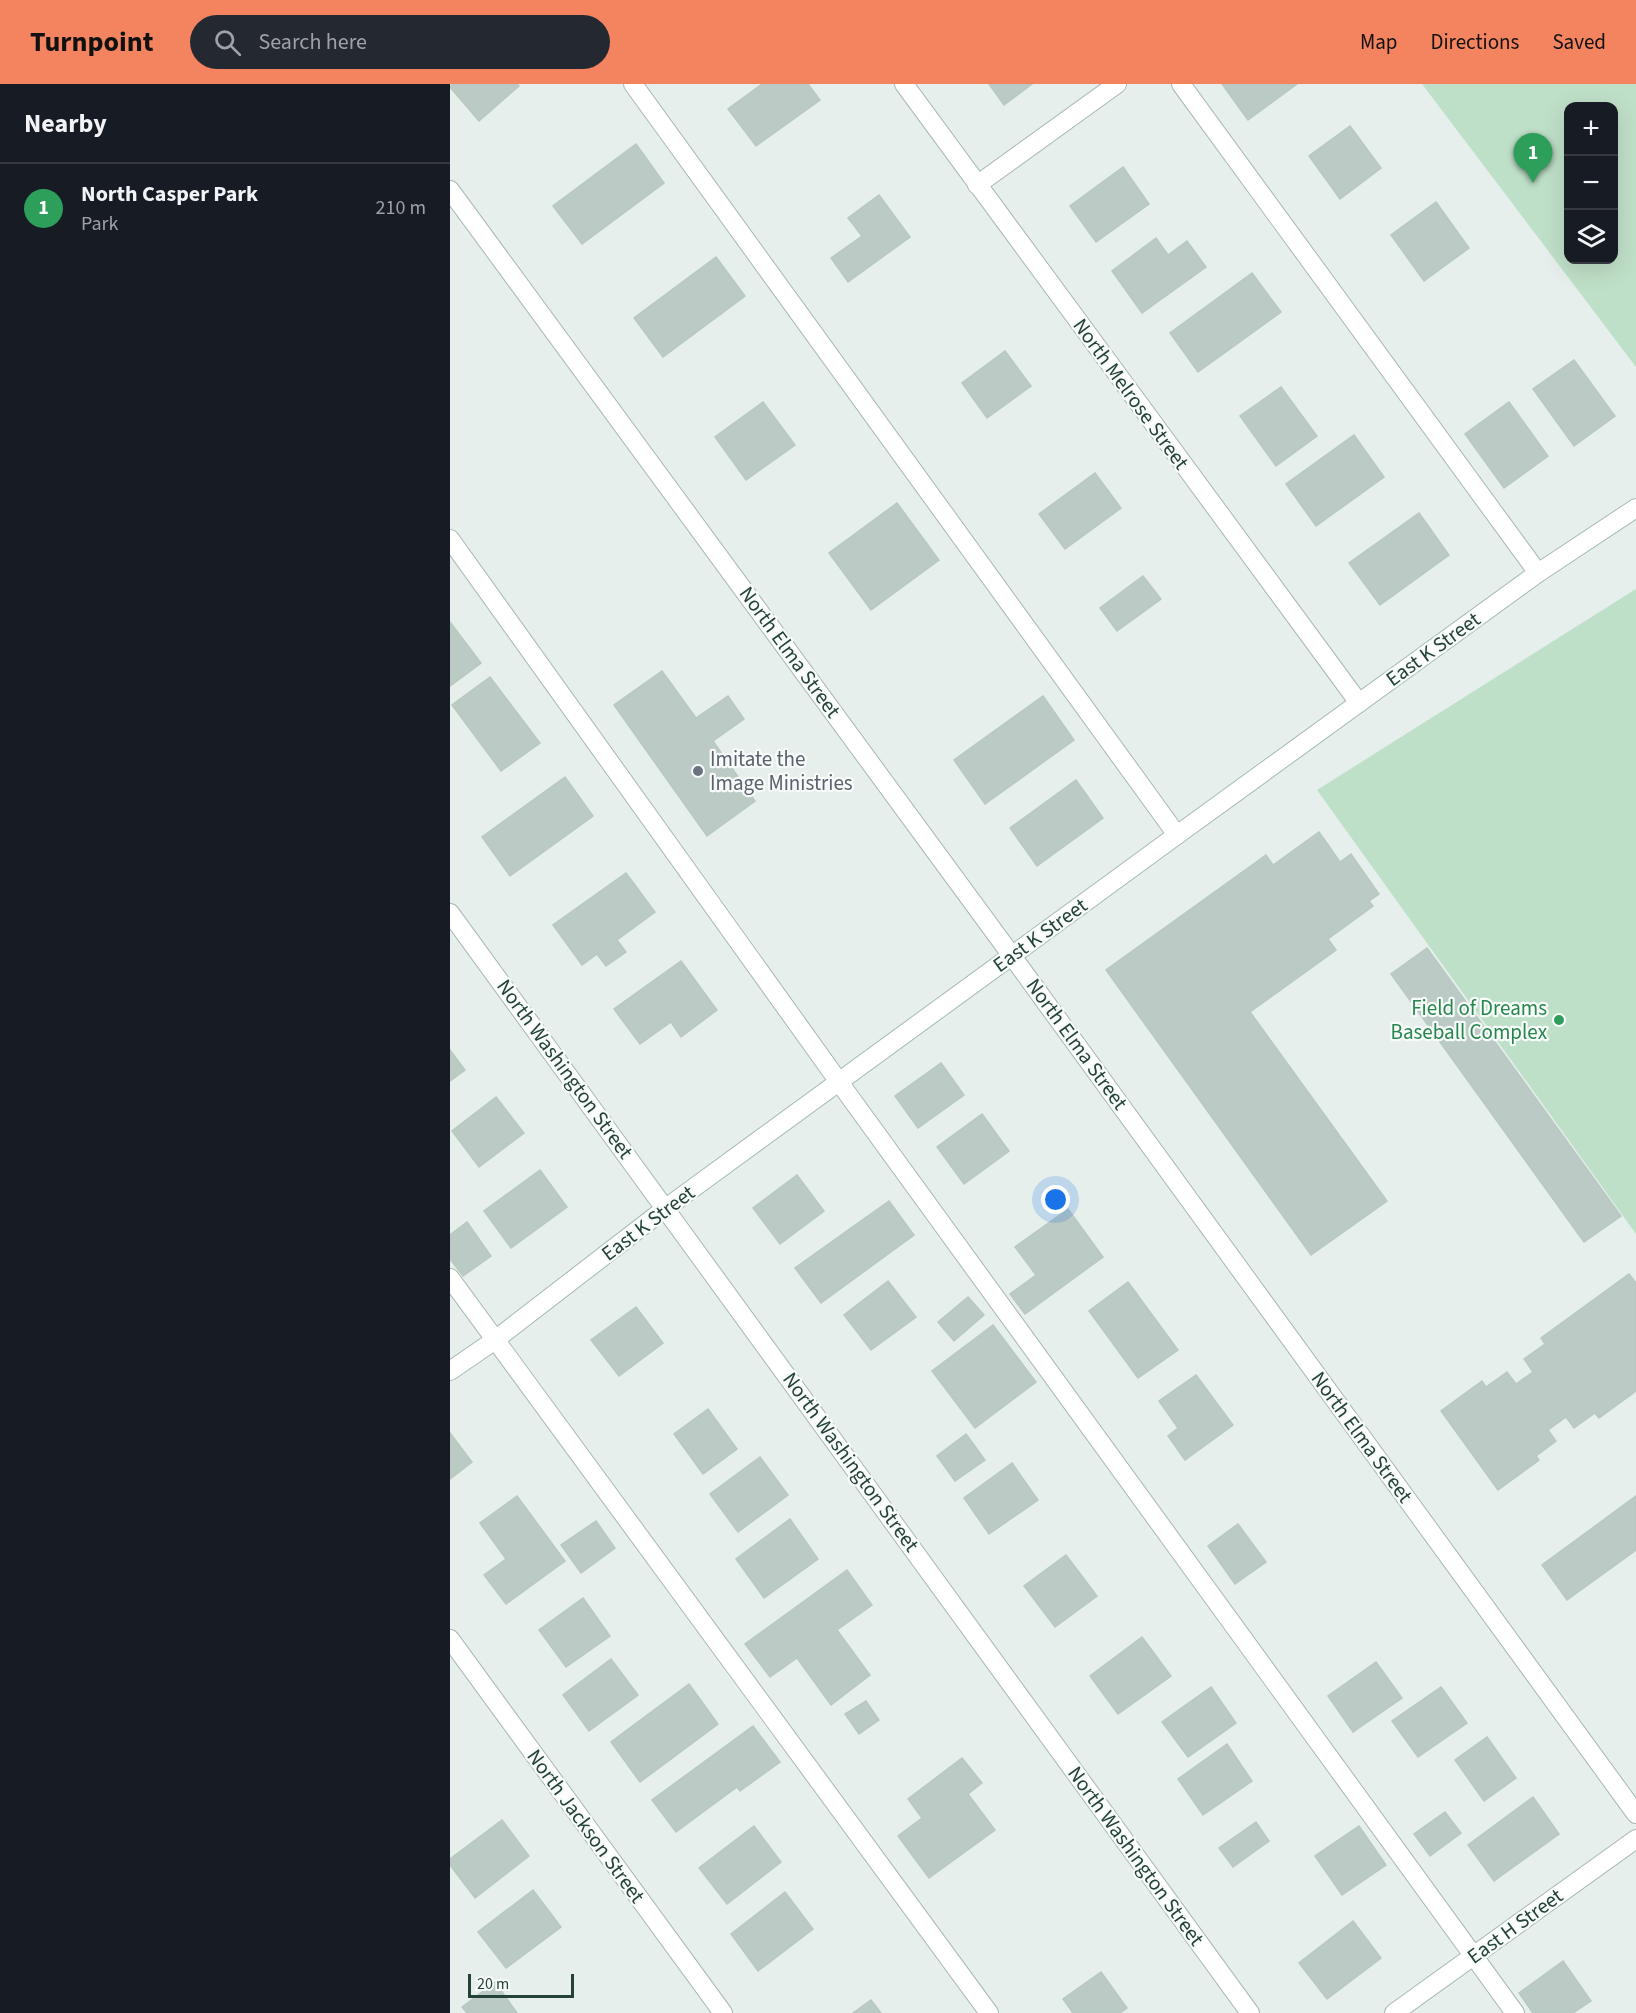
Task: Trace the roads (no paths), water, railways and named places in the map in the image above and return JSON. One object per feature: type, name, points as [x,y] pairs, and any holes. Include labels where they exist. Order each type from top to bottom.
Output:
[{"type":"street","points":[[633,84],[1178,835]]},
{"type":"street","name":"North Melrose Street","points":[[904,84],[1359,703]]},
{"type":"street","points":[[977,185],[1117,84]]},
{"type":"street","points":[[1181,84],[1538,573]]},
{"type":"street","name":"North Elma Street","points":[[450,190],[1012,956],[1636,1814]]},
{"type":"street","name":"East K Street","points":[[450,1371],[495,1340],[666,1208],[1359,703],[1538,573],[1636,508]]},
{"type":"street","points":[[450,539],[839,1082],[1515,2013]]},
{"type":"street","name":"North Washington Street","points":[[450,913],[1250,2013]]},
{"type":"street","points":[[450,1278],[989,2013]]},
{"type":"street","name":"North Jackson Street","points":[[450,1640],[723,2013]]},
{"type":"street","name":"East H Street","points":[[1394,2013],[1636,1839]]},
{"type":"place","name":"North Casper Park","points":[[1533,183]]},
{"type":"place","name":"Imitate the Image Ministries","points":[[698,771]]},
{"type":"place","name":"Field of Dreams Baseball Complex","points":[[1559,1020]]}]
